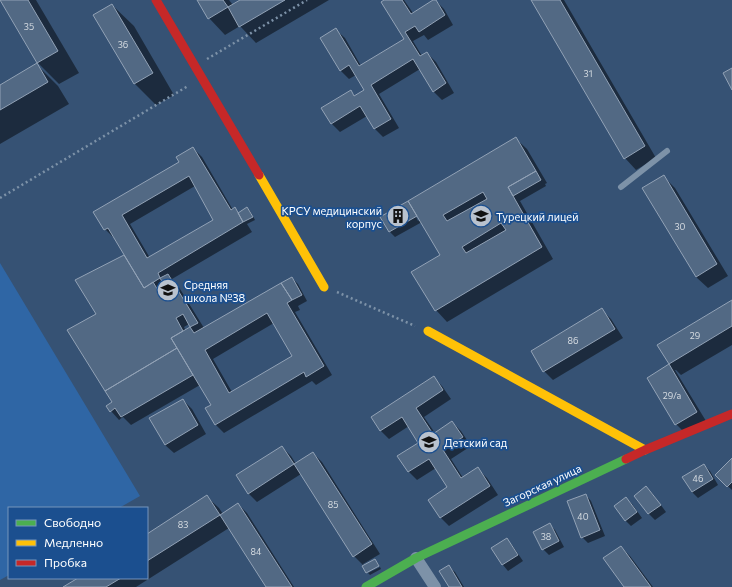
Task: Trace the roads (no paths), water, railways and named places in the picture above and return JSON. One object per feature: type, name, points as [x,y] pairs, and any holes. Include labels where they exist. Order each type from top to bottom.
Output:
[{"type":"street","points":[[156,0],[324,287]]},
{"type":"street","points":[[428,331],[645,450]]},
{"type":"street","name":"Загорская улица","points":[[366,587],[416,558],[645,450],[732,414]]},
{"type":"street","points":[[416,558],[435,587]]},
{"type":"lane","points":[[621,186],[667,151]]},
{"type":"place","name":"КРСУ медицинский корпус","points":[[398,216]]},
{"type":"place","name":"Турецкий лицей","points":[[481,216]]},
{"type":"place","name":"Средняя школа №38","points":[[168,290]]},
{"type":"place","name":"Детский сад","points":[[429,442]]}]
